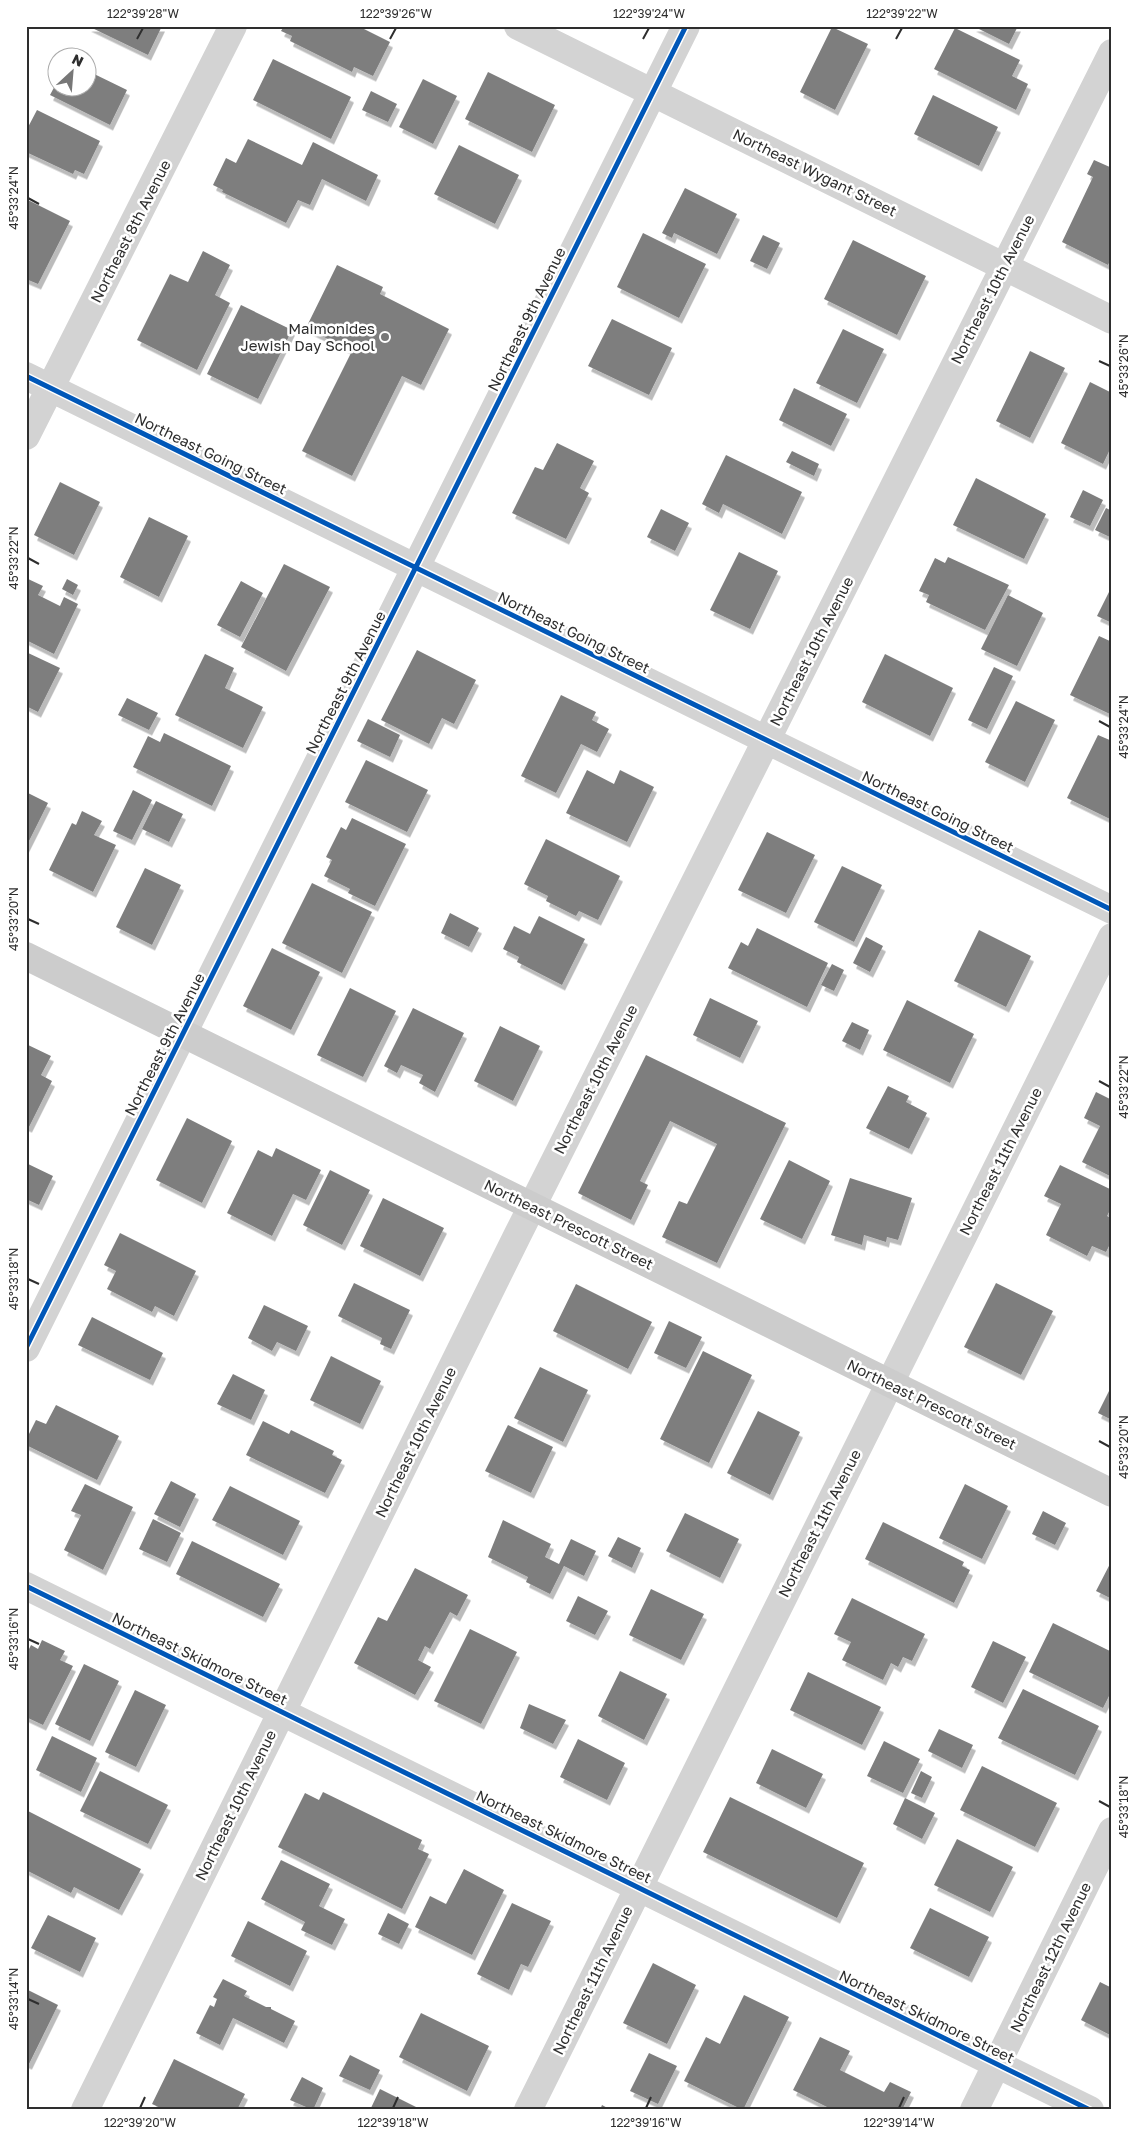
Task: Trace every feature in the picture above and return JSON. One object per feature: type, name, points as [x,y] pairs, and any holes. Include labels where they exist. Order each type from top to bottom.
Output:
[{"type":"street","name":"Northeast 8th Avenue","points":[[26,436],[234,26]]},
{"type":"street","name":"Northeast Wygant Street","points":[[518,26],[1112,320]]},
{"type":"street","name":"Northeast 9th Avenue","points":[[26,1348],[686,26]]},
{"type":"street","name":"Northeast 10th Avenue","points":[[86,2110],[532,1206],[1112,53]]},
{"type":"street","name":"Northeast Going Street","points":[[26,376],[1112,910]]},
{"type":"street","name":"Northeast 11th Avenue","points":[[528,2110],[1112,937]]},
{"type":"street","name":"Northeast Prescott Street","points":[[26,956],[1112,1492]]},
{"type":"street","name":"Northeast Skidmore Street","points":[[26,1586],[1090,2110]]},
{"type":"street","name":"Northeast 12th Avenue","points":[[974,2110],[1112,1831]]},
{"type":"building","points":[[88,26],[162,26],[148,55]]},
{"type":"building","points":[[284,26],[358,26],[390,42],[373,76],[354,67],[352,72],[290,41],[292,36],[281,31]]},
{"type":"building","points":[[973,26],[1018,26],[1009,44]]},
{"type":"building","points":[[832,27],[868,44],[835,110],[800,92]]},
{"type":"building","points":[[955,28],[1020,60],[1012,76],[1028,84],[1016,110],[934,69]]},
{"type":"building","points":[[273,59],[351,97],[331,139],[253,100]]},
{"type":"building","points":[[488,72],[555,105],[532,152],[465,119]]},
{"type":"building","points":[[98,76],[127,90],[110,125],[56,98],[98,98]]},
{"type":"building","points":[[423,79],[457,96],[433,144],[399,127]]},
{"type":"building","points":[[371,91],[397,104],[388,122],[362,110]]},
{"type":"building","points":[[933,95],[998,127],[979,166],[914,134]]},
{"type":"building","points":[[37,110],[100,141],[84,174],[75,170],[73,174],[26,152],[26,131]]},
{"type":"building","points":[[248,139],[302,165],[313,142],[378,175],[366,201],[322,179],[310,205],[298,200],[286,223],[222,192],[223,190],[213,185],[226,158],[236,163]]},
{"type":"building","points":[[459,145],[519,175],[495,224],[434,194]]},
{"type":"building","points":[[1094,160],[1112,168],[1112,256],[1108,265],[1062,242],[1093,177],[1087,174]]},
{"type":"building","points":[[685,188],[737,214],[717,254],[674,233],[672,238],[662,233]]},
{"type":"building","points":[[26,199],[70,221],[38,284],[26,279]]},
{"type":"building","points":[[643,233],[706,264],[679,318],[617,287]]},
{"type":"building","points":[[763,235],[780,243],[767,269],[750,261]]},
{"type":"building","points":[[853,240],[926,276],[897,335],[824,299]]},
{"type":"building","points":[[203,251],[230,265],[215,295],[230,303],[197,370],[137,340],[170,274],[188,282]]},
{"type":"building","points":[[337,265],[383,287],[380,294],[449,329],[421,385],[402,376],[352,476],[302,451],[352,351],[306,328]]},
{"type":"building","points":[[241,305],[292,330],[258,399],[207,374]]},
{"type":"building","points":[[612,319],[672,348],[649,395],[588,366]]},
{"type":"building","points":[[843,329],[884,349],[857,403],[816,383]]},
{"type":"building","points":[[1030,351],[1065,368],[1030,438],[996,421]]},
{"type":"building","points":[[1090,382],[1112,393],[1112,445],[1103,464],[1061,443]]},
{"type":"building","points":[[794,388],[847,414],[831,446],[779,420]]},
{"type":"building","points":[[557,443],[594,461],[580,488],[589,493],[566,539],[512,513],[535,467],[543,470]]},
{"type":"building","points":[[792,451],[819,464],[814,476],[786,462]]},
{"type":"building","points":[[726,455],[802,492],[782,534],[723,504],[719,513],[702,504]]},
{"type":"building","points":[[976,478],[1046,514],[1024,559],[953,525]]},
{"type":"building","points":[[60,482],[100,502],[74,555],[34,535]]},
{"type":"building","points":[[1083,490],[1103,500],[1090,526],[1070,517]]},
{"type":"building","points":[[1106,508],[1112,511],[1112,538],[1095,530]]},
{"type":"building","points":[[661,509],[689,523],[675,551],[647,537]]},
{"type":"building","points":[[149,517],[188,536],[159,597],[120,577]]},
{"type":"building","points":[[739,552],[778,571],[750,629],[710,610]]},
{"type":"building","points":[[948,557],[1009,585],[985,630],[926,602],[929,595],[919,591],[935,558],[945,563]]},
{"type":"building","points":[[284,564],[330,587],[286,671],[241,647]]},
{"type":"building","points":[[26,578],[43,586],[38,595],[60,606],[64,597],[78,604],[54,654],[26,640]]},
{"type":"building","points":[[67,579],[78,585],[73,595],[62,589]]},
{"type":"building","points":[[241,581],[263,593],[240,637],[217,625]]},
{"type":"building","points":[[1112,586],[1112,623],[1097,616]]},
{"type":"building","points":[[1008,595],[1043,613],[1017,666],[981,649]]},
{"type":"building","points":[[1099,636],[1112,642],[1112,715],[1070,695]]},
{"type":"building","points":[[417,650],[476,680],[454,724],[442,718],[429,744],[381,720]]},
{"type":"building","points":[[26,652],[60,668],[38,712],[26,706]]},
{"type":"building","points":[[205,654],[234,668],[225,688],[263,707],[243,748],[175,715]]},
{"type":"building","points":[[885,654],[953,688],[930,736],[862,702]]},
{"type":"building","points":[[994,667],[1013,676],[987,729],[968,720]]},
{"type":"building","points":[[561,695],[596,712],[592,720],[609,729],[597,752],[581,744],[556,793],[521,776]]},
{"type":"building","points":[[127,698],[158,713],[149,730],[118,715]]},
{"type":"building","points":[[1016,701],[1055,720],[1025,782],[985,762]]},
{"type":"building","points":[[368,719],[400,735],[390,757],[357,741]]},
{"type":"building","points":[[164,733],[231,766],[212,806],[133,767],[148,736],[160,742]]},
{"type":"building","points":[[1098,735],[1112,741],[1112,820],[1067,798]]},
{"type":"building","points":[[366,760],[428,790],[407,832],[345,802]]},
{"type":"building","points":[[587,770],[614,784],[620,770],[654,787],[627,842],[566,813]]},
{"type":"building","points":[[133,790],[152,800],[132,840],[113,831]]},
{"type":"building","points":[[26,792],[48,803],[26,847]]},
{"type":"building","points":[[156,801],[183,814],[169,842],[142,829]]},
{"type":"building","points":[[82,811],[102,821],[94,835],[116,845],[93,892],[49,870],[72,823],[76,825]]},
{"type":"building","points":[[352,818],[406,844],[375,906],[348,893],[350,889],[324,876],[332,860],[326,857],[341,827],[346,830]]},
{"type":"building","points":[[767,832],[815,855],[786,913],[738,890]]},
{"type":"building","points":[[546,839],[620,876],[598,920],[579,911],[576,916],[546,901],[548,896],[524,884]]},
{"type":"building","points":[[842,866],[882,885],[854,942],[814,922]]},
{"type":"building","points":[[145,868],[181,885],[152,945],[116,927]]},
{"type":"building","points":[[312,883],[372,912],[342,973],[282,943]]},
{"type":"building","points":[[450,913],[479,928],[469,947],[441,933]]},
{"type":"building","points":[[539,916],[585,939],[562,985],[517,962],[519,957],[503,949],[514,926],[530,934]]},
{"type":"building","points":[[757,928],[828,963],[807,1007],[728,968],[741,942],[748,946]]},
{"type":"building","points":[[979,930],[1031,956],[1006,1007],[954,981]]},
{"type":"building","points":[[866,937],[883,946],[870,972],[853,963]]},
{"type":"building","points":[[272,948],[320,972],[291,1030],[243,1006]]},
{"type":"building","points":[[832,964],[844,970],[834,991],[821,985]]},
{"type":"building","points":[[350,988],[396,1011],[363,1077],[317,1055]]},
{"type":"building","points":[[710,998],[758,1021],[740,1058],[693,1035]]},
{"type":"building","points":[[907,1000],[974,1034],[950,1083],[883,1050]]},
{"type":"building","points":[[413,1008],[464,1033],[435,1092],[419,1083],[423,1075],[401,1065],[397,1073],[384,1066]]},
{"type":"building","points":[[852,1022],[869,1030],[860,1050],[842,1041]]},
{"type":"building","points":[[500,1026],[540,1046],[513,1101],[474,1081]]},
{"type":"building","points":[[26,1044],[51,1056],[41,1075],[52,1081],[29,1127],[26,1126]]},
{"type":"building","points":[[646,1055],[786,1123],[717,1263],[662,1237],[679,1201],[687,1204],[717,1144],[670,1121],[640,1181],[648,1185],[631,1220],[578,1193]]},
{"type":"building","points":[[888,1086],[909,1096],[906,1102],[927,1113],[909,1149],[866,1128]]},
{"type":"building","points":[[1096,1092],[1112,1100],[1112,1177],[1082,1162],[1100,1126],[1084,1118]]},
{"type":"building","points":[[187,1118],[232,1141],[202,1203],[156,1180]]},
{"type":"building","points":[[276,1148],[321,1170],[306,1200],[293,1194],[272,1236],[227,1213],[258,1150],[272,1157]]},
{"type":"building","points":[[789,1160],[830,1181],[802,1239],[760,1219]]},
{"type":"building","points":[[26,1163],[53,1176],[39,1205],[26,1199]]},
{"type":"building","points":[[1060,1165],[1112,1190],[1112,1206],[1107,1216],[1112,1219],[1112,1240],[1106,1252],[1092,1246],[1087,1256],[1046,1235],[1061,1204],[1044,1196]]},
{"type":"building","points":[[330,1170],[370,1190],[342,1245],[303,1225]]},
{"type":"building","points":[[850,1178],[912,1198],[898,1240],[887,1237],[886,1242],[864,1235],[862,1245],[831,1235]]},
{"type":"building","points":[[383,1198],[444,1228],[420,1276],[360,1246]]},
{"type":"building","points":[[120,1233],[196,1271],[174,1316],[155,1306],[152,1312],[107,1289],[116,1271],[104,1265]]},
{"type":"building","points":[[354,1283],[410,1310],[391,1349],[380,1344],[382,1338],[338,1316]]},
{"type":"building","points":[[996,1283],[1053,1311],[1021,1375],[964,1347]]},
{"type":"building","points":[[576,1284],[652,1322],[628,1369],[553,1331]]},
{"type":"building","points":[[264,1305],[308,1326],[296,1351],[277,1342],[272,1351],[248,1338]]},
{"type":"building","points":[[92,1317],[163,1353],[150,1380],[78,1345]]},
{"type":"building","points":[[669,1321],[702,1337],[686,1368],[654,1353]]},
{"type":"building","points":[[703,1351],[752,1375],[709,1463],[660,1439]]},
{"type":"building","points":[[331,1356],[381,1381],[360,1424],[310,1400]]},
{"type":"building","points":[[540,1367],[588,1390],[563,1442],[514,1418]]},
{"type":"building","points":[[233,1374],[265,1390],[251,1420],[217,1404]]},
{"type":"building","points":[[1112,1385],[1112,1420],[1098,1413]]},
{"type":"building","points":[[56,1405],[119,1436],[97,1480],[26,1445],[26,1440],[36,1420],[46,1424]]},
{"type":"building","points":[[758,1411],[800,1432],[770,1495],[727,1473]]},
{"type":"building","points":[[263,1421],[289,1434],[291,1430],[334,1451],[332,1455],[342,1460],[325,1493],[246,1455]]},
{"type":"building","points":[[508,1425],[553,1447],[531,1493],[485,1471]]},
{"type":"building","points":[[171,1481],[196,1494],[180,1527],[154,1514]]},
{"type":"building","points":[[85,1484],[133,1507],[103,1570],[64,1550],[81,1515],[71,1511]]},
{"type":"building","points":[[965,1484],[1008,1506],[982,1559],[939,1538]]},
{"type":"building","points":[[230,1486],[300,1521],[283,1555],[212,1520]]},
{"type":"building","points":[[1043,1511],[1066,1523],[1055,1545],[1032,1534]]},
{"type":"building","points":[[685,1513],[739,1539],[720,1578],[666,1551]]},
{"type":"building","points":[[153,1519],[181,1533],[167,1562],[139,1549]]},
{"type":"building","points":[[503,1520],[551,1544],[545,1557],[559,1564],[571,1539],[596,1551],[584,1576],[564,1566],[550,1594],[526,1582],[528,1577],[488,1557]]},
{"type":"building","points":[[883,1522],[964,1562],[962,1566],[970,1570],[954,1603],[865,1559]]},
{"type":"building","points":[[618,1537],[641,1548],[632,1568],[608,1556]]},
{"type":"building","points":[[192,1541],[280,1584],[263,1617],[176,1574]]},
{"type":"building","points":[[1112,1560],[1112,1599],[1096,1591]]},
{"type":"building","points":[[415,1568],[468,1595],[457,1616],[450,1612],[430,1649],[425,1646],[418,1660],[431,1667],[415,1695],[354,1663],[378,1617],[387,1621]]},
{"type":"building","points":[[651,1589],[704,1614],[681,1660],[629,1635]]},
{"type":"building","points":[[578,1596],[608,1611],[595,1635],[566,1621]]},
{"type":"building","points":[[852,1598],[925,1634],[912,1661],[903,1657],[898,1667],[891,1663],[883,1680],[842,1660],[851,1642],[834,1634]]},
{"type":"building","points":[[1053,1623],[1112,1652],[1112,1690],[1103,1708],[1029,1672]]},
{"type":"building","points":[[470,1629],[517,1652],[481,1724],[434,1701]]},
{"type":"building","points":[[42,1640],[65,1651],[60,1660],[73,1666],[43,1725],[26,1717],[26,1655],[31,1645],[38,1649]]},
{"type":"building","points":[[993,1641],[1026,1657],[1003,1703],[971,1687]]},
{"type":"building","points":[[84,1664],[119,1681],[90,1741],[55,1724]]},
{"type":"building","points":[[620,1671],[667,1694],[644,1740],[598,1716]]},
{"type":"building","points":[[808,1672],[881,1707],[862,1745],[790,1710]]},
{"type":"building","points":[[1023,1689],[1099,1726],[1075,1775],[998,1738]]},
{"type":"building","points":[[135,1690],[166,1705],[136,1767],[105,1752]]},
{"type":"building","points":[[529,1704],[566,1720],[553,1744],[520,1728]]},
{"type":"building","points":[[939,1729],[973,1745],[962,1768],[928,1751]]},
{"type":"building","points":[[52,1736],[97,1758],[81,1792],[36,1770]]},
{"type":"building","points":[[578,1739],[625,1763],[607,1800],[560,1777]]},
{"type":"building","points":[[884,1741],[920,1759],[903,1793],[867,1776]]},
{"type":"building","points":[[772,1749],[823,1774],[806,1808],[756,1783]]},
{"type":"building","points":[[982,1766],[1057,1803],[1035,1847],[960,1810]]},
{"type":"building","points":[[100,1771],[168,1805],[148,1844],[80,1811]]},
{"type":"building","points":[[921,1771],[932,1777],[922,1798],[911,1793]]},
{"type":"building","points":[[323,1792],[422,1840],[418,1849],[429,1854],[402,1909],[278,1847],[305,1793],[319,1800]]},
{"type":"building","points":[[730,1797],[864,1863],[837,1918],[703,1852]]},
{"type":"building","points":[[905,1798],[935,1813],[922,1839],[893,1824]]},
{"type":"building","points":[[28,1811],[141,1869],[119,1910],[74,1887],[71,1893],[26,1870]]},
{"type":"building","points":[[957,1839],[1013,1867],[990,1912],[934,1885]]},
{"type":"building","points":[[281,1860],[330,1884],[319,1906],[345,1919],[332,1945],[301,1930],[305,1922],[261,1899]]},
{"type":"building","points":[[464,1869],[504,1890],[472,1955],[415,1927],[430,1896],[446,1904]]},
{"type":"building","points":[[512,1903],[551,1921],[528,1967],[521,1964],[509,1990],[477,1974]]},
{"type":"building","points":[[930,1908],[989,1937],[969,1977],[910,1948]]},
{"type":"building","points":[[388,1913],[409,1924],[399,1944],[378,1934]]},
{"type":"building","points":[[48,1915],[96,1938],[80,1972],[31,1948]]},
{"type":"building","points":[[248,1921],[307,1951],[290,1986],[231,1956]]},
{"type":"building","points":[[653,1963],[696,1985],[667,2044],[623,2023]]},
{"type":"building","points":[[223,1979],[247,1991],[244,1996],[266,2007],[271,2007],[271,2009],[295,2021],[284,2043],[233,2018],[220,2045],[196,2033],[210,2005],[214,2007],[217,1999],[213,1997]]},
{"type":"building","points":[[1100,1982],[1112,1988],[1112,2036],[1081,2020]]},
{"type":"building","points":[[26,1989],[58,2005],[29,2064],[26,2063]]},
{"type":"building","points":[[744,1995],[789,2017],[743,2110],[684,2081],[706,2037],[720,2044]]},
{"type":"building","points":[[421,2013],[489,2046],[467,2091],[399,2057]]},
{"type":"building","points":[[820,2037],[850,2051],[840,2070],[884,2092],[890,2082],[911,2092],[902,2110],[833,2110],[793,2090]]},
{"type":"building","points":[[649,2053],[677,2066],[658,2104],[630,2091]]},
{"type":"building","points":[[350,2055],[380,2070],[370,2090],[339,2076]]},
{"type":"building","points":[[174,2059],[245,2094],[237,2110],[165,2110],[152,2104]]},
{"type":"building","points":[[302,2077],[323,2088],[313,2110],[290,2100]]},
{"type":"building","points":[[380,2089],[422,2110],[370,2110]]},
{"type":"building","points":[[602,2105],[611,2110],[600,2110]]},
{"type":"cycle path","points":[[26,1348],[686,26]]},
{"type":"cycle path","points":[[26,376],[1112,910]]},
{"type":"cycle path","points":[[26,1586],[1090,2110]]},
{"type":"place","name":"Maimonides Jewish Day School","points":[[385,337]]}]
